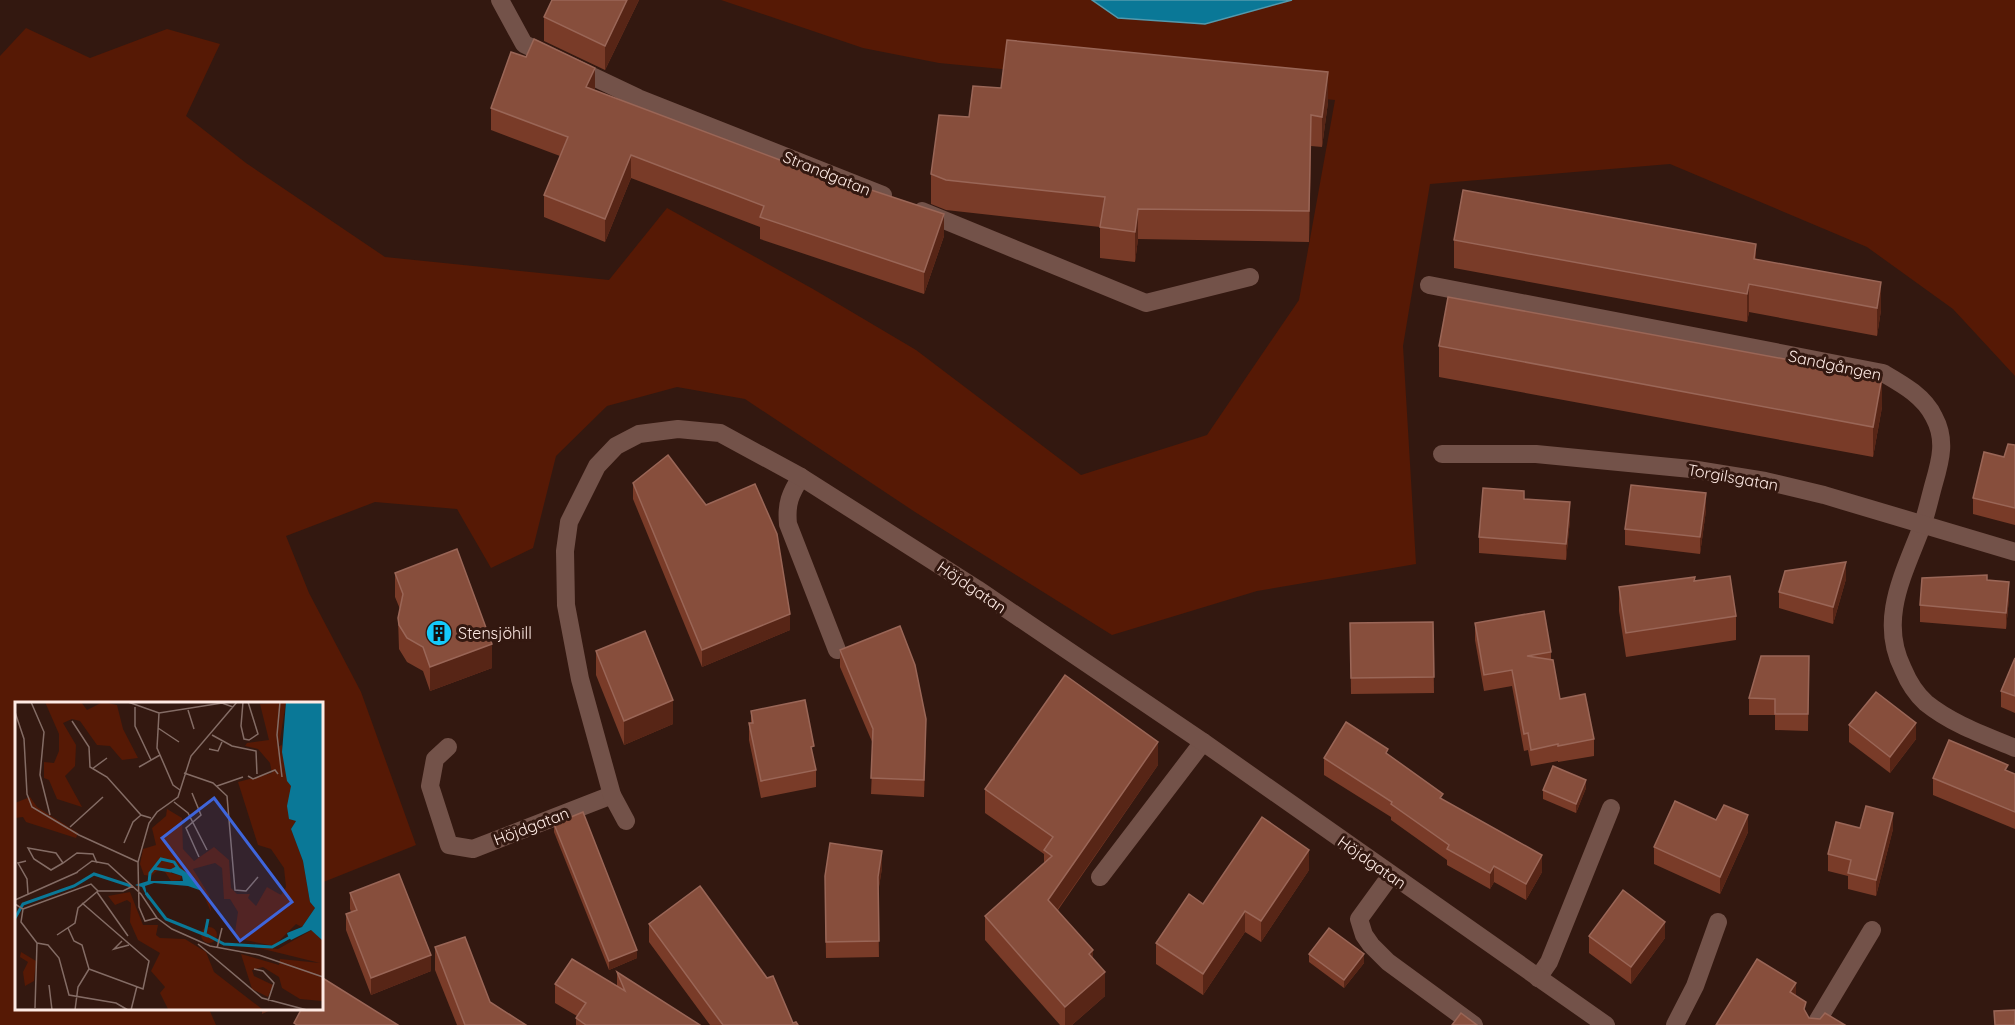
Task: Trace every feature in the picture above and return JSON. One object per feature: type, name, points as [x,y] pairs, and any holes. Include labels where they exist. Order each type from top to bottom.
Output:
[{"type":"street","name":"Strandgatan","points":[[500,0],[524,44],[638,98],[1146,303],[1250,277]]},
{"type":"street","name":"Sandgången","points":[[1429,285],[1883,373],[1906,386],[1923,401],[1934,415],[1941,432],[1942,454],[1922,525],[1894,600],[1891,629],[1896,655],[1909,682],[1924,701],[1949,719],[2015,748]]},
{"type":"street","name":"Höjdgatan","points":[[626,821],[612,795],[580,679],[566,606],[565,551],[569,522],[597,466],[616,446],[639,434],[678,429],[720,433],[801,477],[977,589],[1203,742],[1606,1025]]},
{"type":"street","name":"Torgilsgatan","points":[[1442,454],[1536,454],[1690,469],[1765,480],[2015,552]]},
{"type":"street","points":[[801,477],[790,492],[787,506],[788,524],[837,650]]},
{"type":"street","points":[[1100,878],[1203,742]]},
{"type":"street","name":"Höjdgatan","points":[[448,747],[435,759],[430,786],[449,845],[473,849],[612,795]]},
{"type":"street","points":[[1538,978],[1549,962],[1611,808]]},
{"type":"street","points":[[1391,875],[1359,919],[1364,935],[1388,962],[1474,1025]]},
{"type":"street","points":[[1674,1025],[1695,986],[1718,922]]},
{"type":"street","points":[[1815,1025],[1872,930]]},
{"type":"shaded area","points":[[721,0],[1092,0],[1118,18],[1205,24],[1292,0],[2015,0],[2015,376],[1953,309],[1867,247],[1670,164],[1430,184],[1403,346],[1416,564],[1257,591],[1112,635],[915,512],[745,399],[677,387],[607,406],[556,456],[533,548],[491,568],[457,509],[375,502],[286,536],[309,593],[361,692],[416,845],[322,883],[322,702],[15,702],[15,1010],[209,1010],[216,1025],[0,1025],[0,56],[26,28],[90,58],[167,29],[220,44],[186,116],[246,163],[385,257],[609,280],[667,208],[813,289],[916,350],[1081,475],[1207,435],[1299,300],[1335,100],[939,63],[863,48]]},
{"type":"water","points":[[1092,0],[1292,0],[1205,24],[1118,18]]},
{"type":"building","points":[[552,0],[627,0],[605,46],[544,17]]},
{"type":"building","points":[[534,39],[595,68],[586,87],[780,160],[944,214],[924,272],[760,217],[764,206],[631,155],[605,219],[544,195],[568,137],[491,108],[511,52],[526,57]]},
{"type":"building","points":[[1007,40],[1328,72],[1322,117],[1311,115],[1309,211],[1138,209],[1135,232],[1100,227],[1105,197],[946,180],[931,174],[939,115],[969,117],[973,86],[1001,88]]},
{"type":"building","points":[[1463,190],[1756,244],[1754,259],[1881,282],[1877,308],[1749,284],[1747,294],[1454,240]]},
{"type":"building","points":[[1448,297],[1882,377],[1873,427],[1439,346]]},
{"type":"building","points":[[2008,444],[2015,445],[2015,508],[1973,498],[1984,452],[2004,457]]},
{"type":"building","points":[[668,455],[706,505],[755,484],[777,534],[790,614],[702,650],[633,483]]},
{"type":"building","points":[[1631,485],[1706,493],[1700,537],[1625,529]]},
{"type":"building","points":[[1483,488],[1524,491],[1524,499],[1570,502],[1566,544],[1479,537]]},
{"type":"building","name":"Stensjöhill","points":[[457,549],[492,644],[430,667],[423,647],[407,638],[399,625],[398,618],[403,594],[395,573]]},
{"type":"building","points":[[1846,562],[1833,607],[1779,592],[1785,571]]},
{"type":"building","points":[[1987,575],[1987,580],[2009,582],[2006,613],[1920,605],[1922,578]]},
{"type":"building","points":[[1730,576],[1736,616],[1626,633],[1619,587],[1695,577],[1694,581]]},
{"type":"building","points":[[1544,611],[1551,652],[1527,656],[1553,660],[1560,699],[1585,694],[1594,739],[1531,750],[1528,733],[1524,734],[1512,670],[1484,675],[1475,623]]},
{"type":"building","points":[[1433,622],[1434,677],[1351,678],[1350,623]]},
{"type":"building","points":[[900,626],[915,665],[926,719],[924,780],[871,778],[873,729],[840,650]]},
{"type":"building","points":[[645,631],[673,700],[624,721],[596,651]]},
{"type":"building","points":[[1761,656],[1809,656],[1808,714],[1775,714],[1775,699],[1749,698]]},
{"type":"building","points":[[2015,658],[2015,696],[2001,691]]},
{"type":"building","points":[[1065,675],[1158,742],[1048,900],[1093,950],[1089,954],[1105,972],[1065,1007],[985,916],[1052,856],[1044,850],[1053,837],[985,789]]},
{"type":"building","points":[[1876,692],[1916,723],[1890,757],[1849,725]]},
{"type":"building","points":[[805,700],[816,770],[761,781],[749,723],[753,723],[751,711]]},
{"type":"building","points":[[1346,722],[1388,749],[1386,753],[1443,794],[1440,798],[1542,855],[1526,884],[1494,866],[1490,873],[1447,849],[1449,845],[1391,804],[1392,802],[1324,758]]},
{"type":"building","points":[[1949,740],[2008,765],[2005,770],[2015,774],[2015,812],[1933,778]]},
{"type":"building","points":[[1553,766],[1586,780],[1576,804],[1543,790]]},
{"type":"building","points":[[1675,801],[1716,820],[1724,805],[1748,815],[1720,877],[1654,847]]},
{"type":"building","points":[[1866,806],[1893,813],[1876,880],[1848,873],[1851,860],[1828,854],[1836,822],[1860,828]]},
{"type":"building","points":[[583,812],[637,950],[609,961],[554,824]]},
{"type":"building","points":[[1262,817],[1309,850],[1261,921],[1245,911],[1203,974],[1156,943],[1189,894],[1203,904]]},
{"type":"building","points":[[830,843],[882,851],[878,877],[879,941],[826,942],[825,876]]},
{"type":"building","points":[[399,874],[431,955],[371,978],[346,914],[357,910],[350,893]]},
{"type":"building","points":[[700,886],[767,978],[773,976],[793,1023],[796,1022],[798,1025],[723,1025],[649,924]]},
{"type":"building","points":[[1623,890],[1665,922],[1631,967],[1589,936]]},
{"type":"building","points":[[1329,928],[1364,954],[1344,980],[1309,954]]},
{"type":"building","points":[[465,937],[490,1002],[526,1025],[465,1025],[435,947]]},
{"type":"building","points":[[572,959],[625,991],[617,972],[700,1025],[586,1025],[576,1018],[586,1003],[555,984]]},
{"type":"building","points":[[1757,959],[1796,983],[1790,992],[1806,1002],[1804,1009],[1809,1018],[1820,1019],[1825,1013],[1845,1025],[1716,1025]]},
{"type":"building","points":[[322,978],[398,1025],[297,1025],[294,1023],[301,1010],[322,1010]]},
{"type":"building","points":[[2015,1010],[2015,1025],[1995,1025],[1994,1011]]},
{"type":"building","points":[[1461,1013],[1477,1025],[1452,1025]]},
{"type":"place","name":"Stensjöhill","points":[[439,633]]}]
